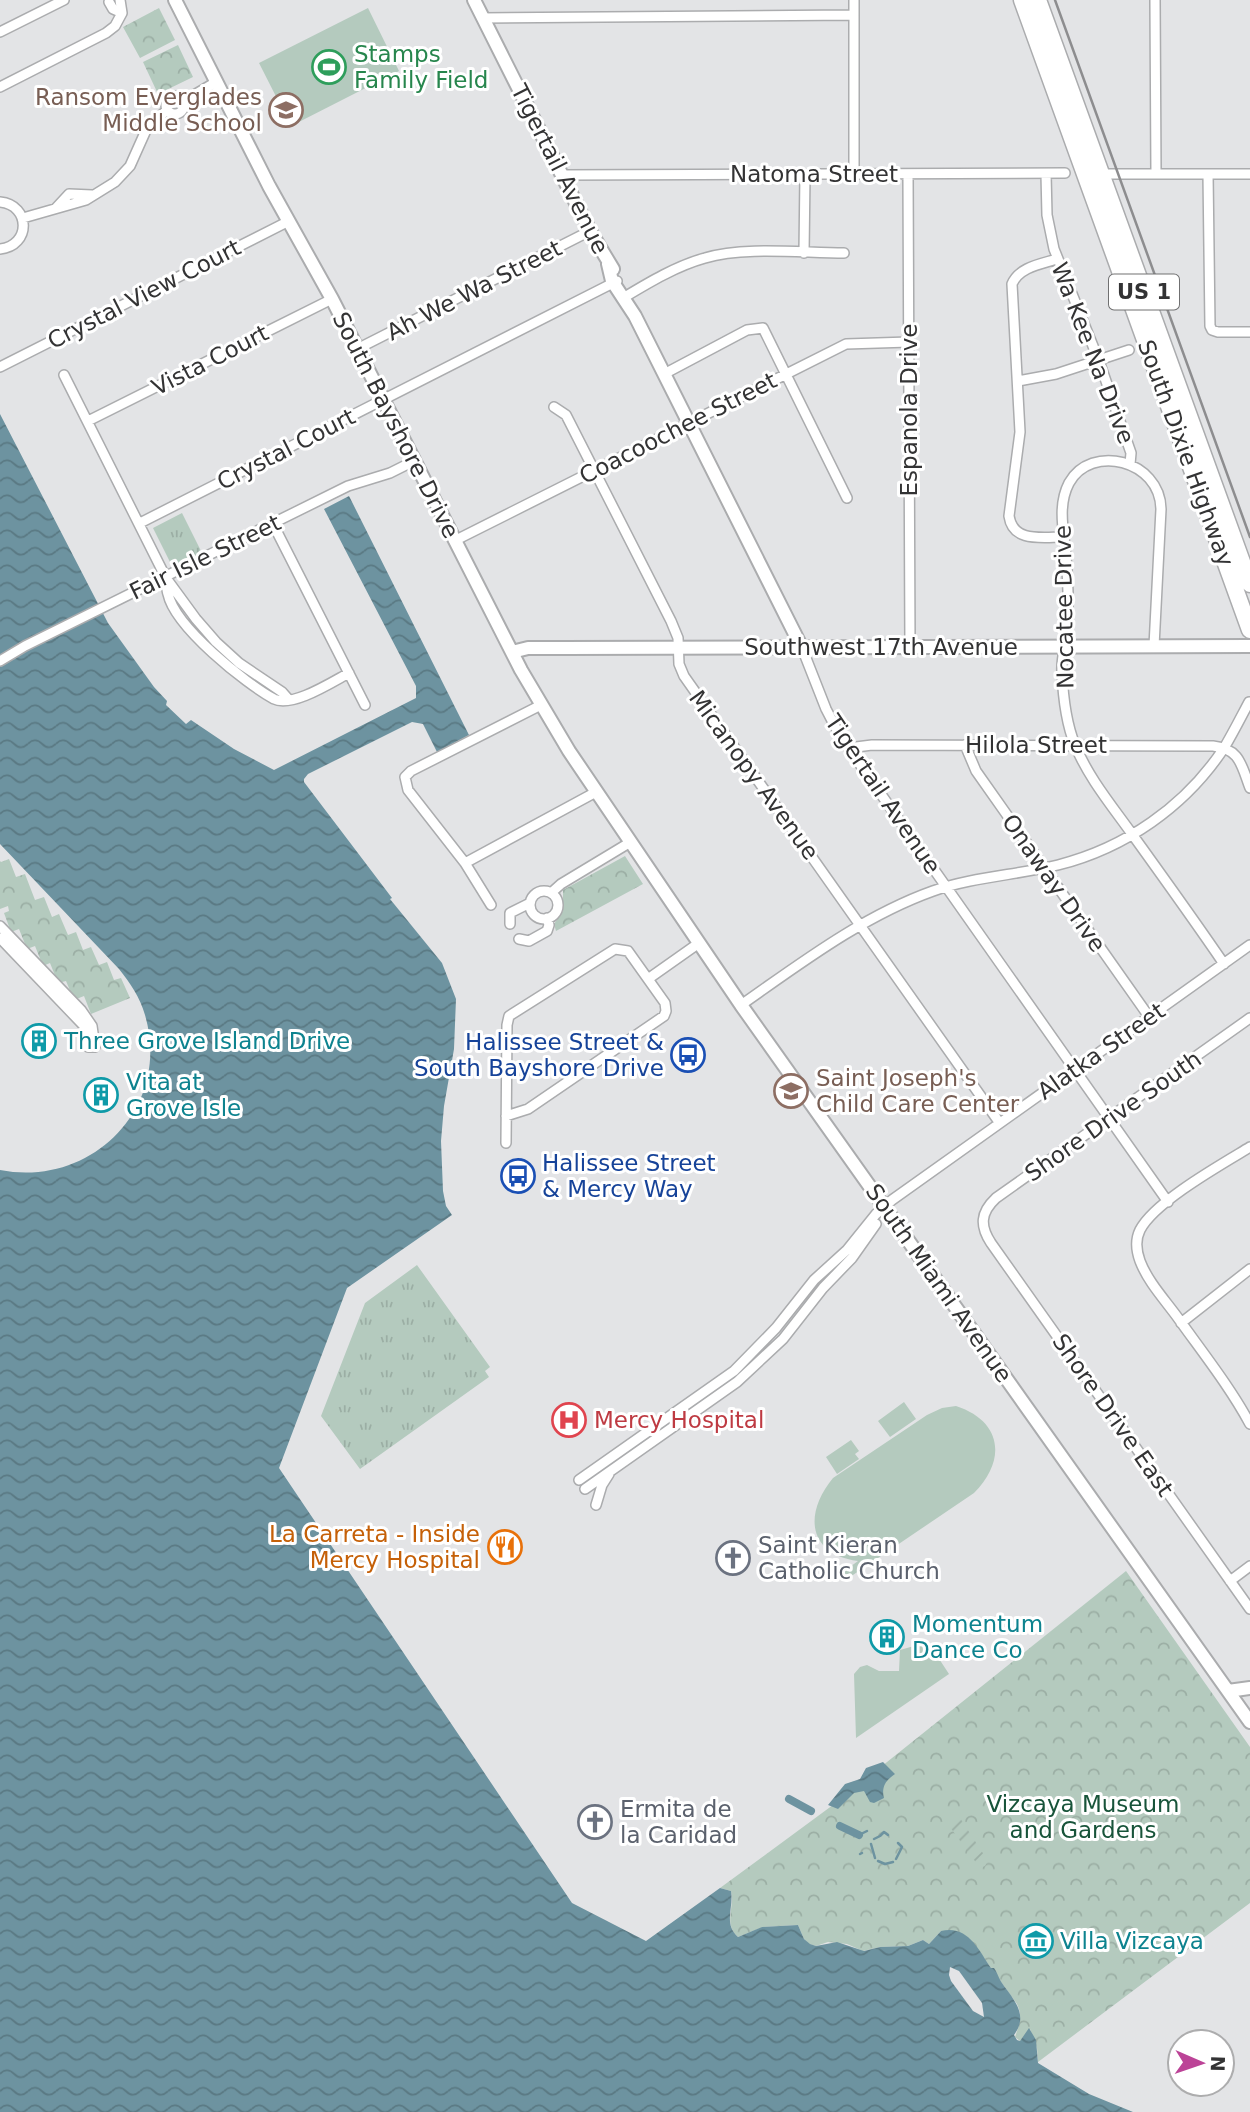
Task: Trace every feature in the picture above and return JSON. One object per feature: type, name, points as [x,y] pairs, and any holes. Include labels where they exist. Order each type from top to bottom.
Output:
[{"type":"highway","name":"South Dixie Highway","points":[[1022,0],[1250,630]]},
{"type":"highway","name":"South Dixie Highway","points":[[1038,0],[1250,584]]},
{"type":"highway","points":[[1082,165],[1094,174],[1102,174]]},
{"type":"main road","name":"South Bayshore Drive","points":[[175,0],[332,299],[512,652],[541,705],[629,843]]},
{"type":"main road","name":"Tigertail Avenue","points":[[474,0],[616,281],[634,304],[635,316],[802,648]]},
{"type":"main road","name":"Southwest 17th Avenue","points":[[512,652],[528,648],[1250,646]]},
{"type":"main road","name":"South Miami Avenue","points":[[629,843],[1250,1722]]},
{"type":"main road","points":[[1232,1696],[1250,1689]]},
{"type":"street","points":[[0,32],[64,0]]},
{"type":"street","points":[[0,87],[106,33],[115,26],[122,13],[120,0]]},
{"type":"street","points":[[854,0],[854,173]]},
{"type":"street","points":[[1155,0],[1156,174]]},
{"type":"street","points":[[109,2],[113,9],[122,13]]},
{"type":"street","points":[[482,18],[854,15]]},
{"type":"street","points":[[23,218],[86,200],[109,187],[124,174],[147,128],[167,110],[170,97],[178,96],[184,101],[216,82]]},
{"type":"street","name":"Natoma Street","points":[[562,176],[1065,173]]},
{"type":"street","points":[[804,174],[804,253]]},
{"type":"street","name":"Espanola Drive","points":[[908,174],[910,647]]},
{"type":"street","name":"Wa Kee Na Drive","points":[[1045,174],[1048,225],[1057,259],[1099,361],[1130,453],[1130,464],[1139,467],[1150,478],[1161,501],[1154,646]]},
{"type":"street","points":[[1102,174],[1250,174]]},
{"type":"street","points":[[1209,174],[1209,323],[1212,330],[1218,332],[1250,332]]},
{"type":"street","points":[[0,202],[15,206],[23,218],[23,232],[19,240],[0,249]]},
{"type":"street","name":"Crystal View Court","points":[[0,367],[289,221]]},
{"type":"street","name":"Ah We Wa Street","points":[[357,349],[590,231]]},
{"type":"street","points":[[626,296],[684,265],[711,256],[742,252],[844,253]]},
{"type":"street","points":[[1057,259],[1025,270],[1014,281],[1012,289],[1020,438],[1009,506],[1010,526],[1015,532],[1024,536],[1064,537]]},
{"type":"street","name":"Crystal Court","points":[[140,523],[616,281]]},
{"type":"street","name":"Vista Court","points":[[88,421],[332,299]]},
{"type":"street","points":[[664,374],[747,330],[757,327],[766,332],[847,498]]},
{"type":"street","name":"Coacoochee Street","points":[[454,541],[846,344],[909,342]]},
{"type":"street","points":[[1018,381],[1056,374],[1129,349]]},
{"type":"street","points":[[64,375],[166,578],[168,596],[177,611],[218,658],[280,701],[302,697],[349,673]]},
{"type":"street","name":"Micanopy Avenue","points":[[554,407],[566,415],[668,614],[677,636],[680,668],[686,680],[999,1122]]},
{"type":"street","name":"Fair Isle Street","points":[[0,661],[105,606],[355,483],[390,473],[414,461]]},
{"type":"street","name":"Nocatee Drive","points":[[1130,464],[1116,462],[1087,466],[1074,475],[1063,499],[1068,632],[1061,661],[1067,712],[1074,745],[1091,776],[1224,964]]},
{"type":"street","points":[[273,524],[365,705]]},
{"type":"street","name":"Tigertail Avenue","points":[[802,648],[825,709],[848,748],[1168,1202]]},
{"type":"street","points":[[741,1005],[861,925],[909,901],[946,888],[1044,868],[1103,850],[1133,835],[1185,794],[1224,747],[1249,702]]},
{"type":"street","points":[[491,905],[465,863],[408,790],[405,779],[411,771],[541,705]]},
{"type":"street","name":"Hilola Street","points":[[848,748],[965,745],[1224,747]]},
{"type":"street","name":"Onaway Drive","points":[[965,745],[972,766],[1150,1018]]},
{"type":"street","points":[[1224,747],[1236,755],[1250,788]]},
{"type":"street","points":[[465,863],[596,792]]},
{"type":"street","points":[[551,893],[561,884],[629,843]]},
{"type":"street","points":[[510,924],[510,913],[530,903],[533,896],[540,891],[551,893],[558,905],[556,912],[547,918],[535,915],[530,903]]},
{"type":"street","points":[[519,939],[529,941],[547,931],[550,925],[547,918]]},
{"type":"street","points":[[0,926],[81,1010],[92,1026],[95,1047],[89,1047],[87,1029],[0,938]]},
{"type":"street","points":[[648,979],[699,943]]},
{"type":"street","name":"Alatka Street","points":[[885,1207],[999,1122],[1250,945]]},
{"type":"street","points":[[506,1116],[527,1108],[664,1016],[665,1003],[630,953],[615,949],[509,1017],[506,1116],[506,1143]]},
{"type":"street","name":"Shore Drive South","points":[[982,1219],[986,1209],[996,1198],[1250,1018]]},
{"type":"street","points":[[1250,1147],[1168,1202],[1142,1226],[1136,1244],[1140,1260],[1150,1279],[1226,1385],[1250,1424]]},
{"type":"street","points":[[579,1480],[734,1371],[776,1328],[814,1280],[847,1250],[876,1214],[885,1207]]},
{"type":"street","points":[[585,1489],[749,1373],[781,1341],[857,1251],[885,1207]]},
{"type":"street","name":"Shore Drive East","points":[[982,1219],[987,1238],[1250,1609]]},
{"type":"street","points":[[1181,1322],[1250,1269]]},
{"type":"street","points":[[814,1280],[826,1285]]},
{"type":"street","points":[[776,1328],[781,1341]]},
{"type":"street","points":[[678,1410],[685,1419]]},
{"type":"street","points":[[610,1457],[614,1467]]},
{"type":"street","points":[[597,1505],[602,1485],[614,1467]]},
{"type":"street","points":[[1230,1581],[1250,1566]]},
{"type":"green space","points":[[159,8],[175,40],[140,58],[123,27]]},
{"type":"green space","name":"Stamps Family Field","points":[[368,8],[399,71],[291,126],[259,63]]},
{"type":"green space","points":[[178,45],[193,77],[158,94],[143,62]]},
{"type":"green space","points":[[182,513],[203,555],[174,570],[153,528]]},
{"type":"green space","points":[[625,856],[643,884],[556,931],[554,924],[563,911],[563,890]]},
{"type":"green space","points":[[9,859],[16,877],[25,874],[35,900],[44,897],[52,917],[59,914],[68,935],[76,932],[83,950],[91,947],[99,965],[107,962],[114,980],[121,978],[130,998],[91,1014],[84,996],[74,1000],[66,981],[58,983],[50,963],[43,966],[35,946],[27,949],[19,929],[11,932],[4,913],[9,911],[8,906],[0,909],[0,861]]},
{"type":"green space","points":[[417,1265],[490,1367],[485,1371],[489,1377],[360,1469],[321,1416],[365,1303]]},
{"type":"green space","points":[[904,1402],[916,1419],[890,1437],[878,1421]]},
{"type":"green space","points":[[956,1406],[983,1421],[991,1431],[995,1455],[985,1480],[974,1493],[847,1579],[843,1572],[858,1561],[828,1550],[820,1541],[816,1530],[815,1518],[824,1491],[833,1478],[927,1415],[942,1408]]},
{"type":"green space","points":[[851,1440],[859,1451],[855,1454],[859,1459],[837,1474],[826,1457]]},
{"type":"green space","name":"Vizcaya Museum and Gardens","points":[[1126,1571],[1250,1747],[1250,1903],[1038,2062],[1037,2048],[1030,2029],[1020,2041],[1015,2037],[1020,2017],[1017,2004],[973,1943],[941,1931],[929,1944],[923,1940],[908,1946],[863,1951],[847,1944],[809,1944],[798,1925],[763,1927],[738,1937],[730,1921],[731,1891],[720,1888],[837,1802]]},
{"type":"green space","points":[[928,1642],[949,1674],[856,1738],[854,1674],[860,1667],[867,1665],[879,1671],[899,1671],[900,1650]]},
{"type":"green space","points":[[954,1818],[960,1818],[988,1861],[985,1866],[980,1868],[950,1827]]},
{"type":"water","points":[[0,414],[108,623],[167,701],[166,705],[186,724],[191,720],[234,749],[274,770],[416,698],[416,686],[324,509],[349,496],[469,735],[437,752],[423,724],[412,722],[308,774],[304,779],[392,898],[390,899],[442,963],[456,999],[454,1049],[441,1141],[443,1191],[446,1206],[452,1215],[347,1288],[279,1468],[572,1903],[646,1941],[720,1888],[731,1891],[730,1921],[738,1937],[762,1927],[798,1925],[804,1939],[810,1944],[816,1946],[837,1942],[864,1951],[880,1947],[908,1946],[923,1940],[929,1944],[941,1931],[958,1932],[977,1946],[1015,2002],[1020,2021],[1014,2035],[1020,2041],[1029,2028],[1036,2040],[1038,2063],[1089,2094],[1133,2112],[0,2112],[0,1170],[34,1172],[65,1166],[93,1153],[117,1134],[135,1109],[147,1081],[150,1049],[143,1008],[119,969],[0,844]]},
{"type":"water","points":[[883,1762],[895,1774],[885,1784],[884,1798],[870,1802],[864,1791],[854,1793],[838,1809],[828,1805],[845,1784],[860,1779],[866,1768]]},
{"type":"pier","points":[[950,1967],[959,1971],[982,2003],[984,2017],[973,2011],[951,1981]]},
{"type":"waterway","points":[[789,1799],[811,1811]]},
{"type":"waterway","points":[[840,1826],[859,1835]]},
{"type":"waterway","points":[[859,1835],[867,1831]]},
{"type":"waterway","points":[[874,1839],[884,1832],[888,1835]]},
{"type":"waterway","points":[[896,1859],[902,1847],[898,1843]]},
{"type":"waterway","points":[[871,1844],[875,1858]]},
{"type":"waterway","points":[[878,1861],[885,1864],[893,1862]]},
{"type":"railway","points":[[1055,0],[1250,537]]},
{"type":"place","name":"Stamps Family Field","points":[[329,67]]},
{"type":"place","name":"Ransom Everglades Middle School","points":[[286,110]]},
{"type":"place","name":"Three Grove Island Drive","points":[[39,1041]]},
{"type":"place","name":"Halissee Street & South Bayshore Drive","points":[[688,1055]]},
{"type":"place","name":"Saint Joseph's Child Care Center","points":[[791,1091]]},
{"type":"place","name":"Vita at Grove Isle","points":[[101,1095]]},
{"type":"place","name":"Halissee Street & Mercy Way","points":[[518,1176]]},
{"type":"place","name":"Mercy Hospital","points":[[569,1420]]},
{"type":"place","name":"La Carreta - Inside Mercy Hospital","points":[[505,1547]]},
{"type":"place","name":"Saint Kieran Catholic Church","points":[[733,1558]]},
{"type":"place","name":"Momentum Dance Co","points":[[887,1637]]},
{"type":"place","name":"Ermita de la Caridad","points":[[595,1822]]},
{"type":"place","name":"Villa Vizcaya","points":[[1036,1941]]}]
